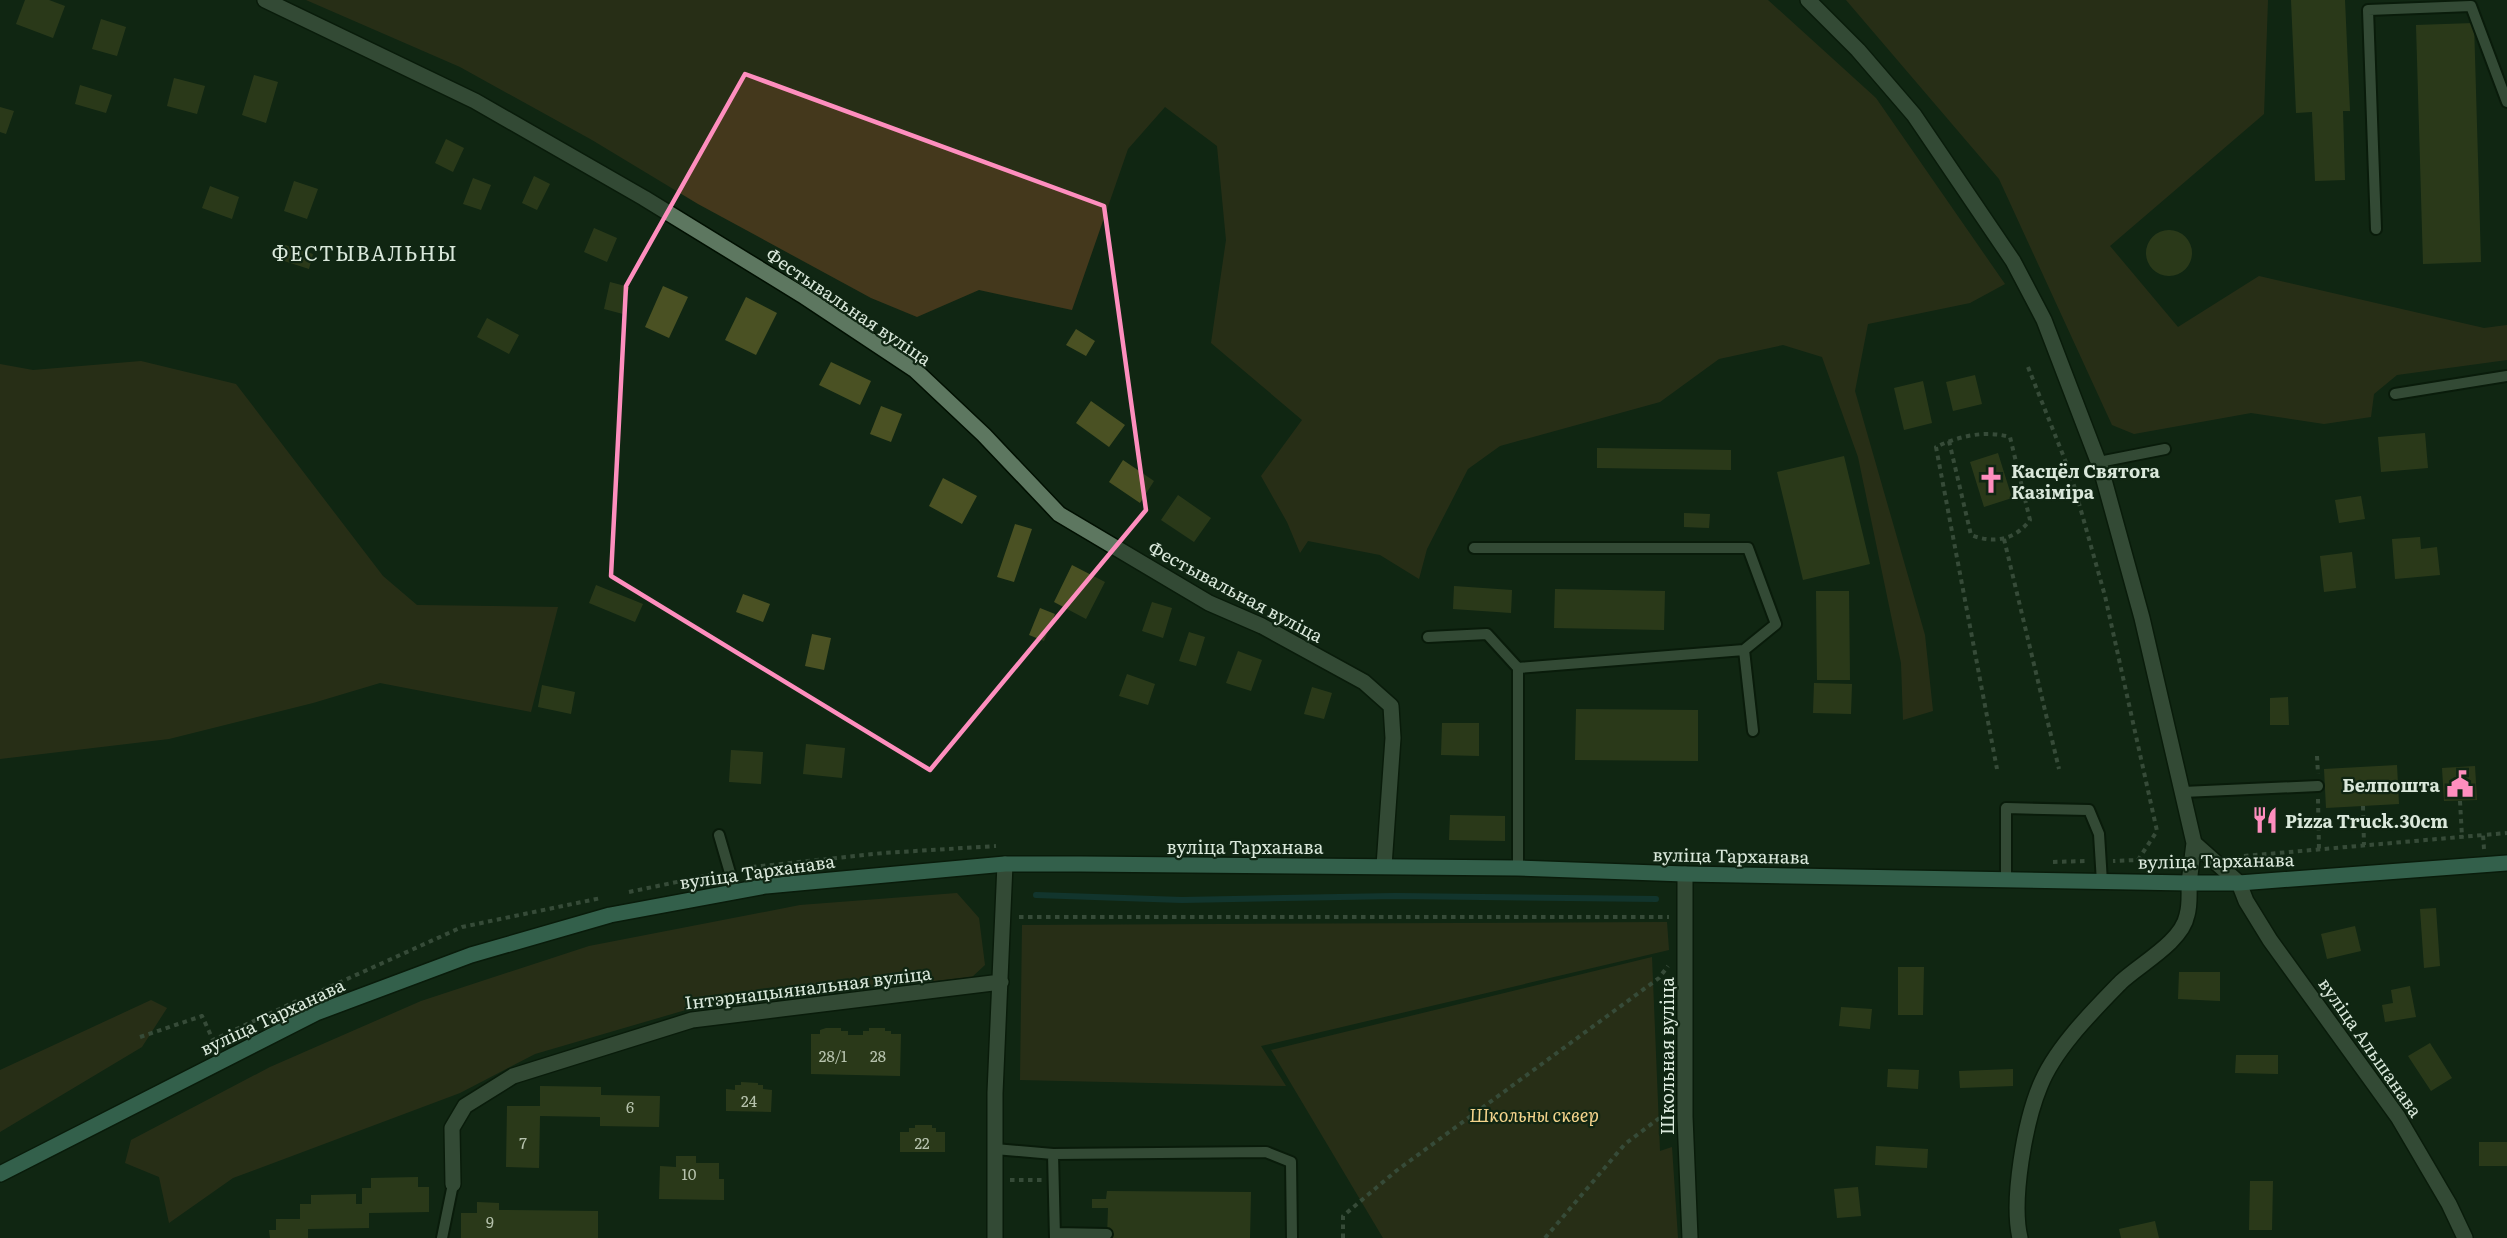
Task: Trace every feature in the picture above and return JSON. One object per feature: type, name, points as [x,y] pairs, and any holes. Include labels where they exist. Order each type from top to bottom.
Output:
[{"type":"main road","name":"вуліца Тарханава","points":[[0,1174],[316,1013],[471,955],[610,915],[735,890],[893,872],[1005,864],[1518,868],[1686,874],[2239,883],[2507,864]]},
{"type":"street","name":"Фестывальная вуліца","points":[[265,0],[475,101],[644,198],[792,289],[915,370],[984,435],[1059,514],[1209,603],[1262,626],[1364,682],[1391,706],[1393,738],[1383,866]]},
{"type":"street","points":[[1808,0],[1858,50],[1914,115],[2013,261],[2044,320],[2098,462],[2142,618],[2194,843],[2187,918],[2167,946],[2123,980],[2078,1029],[2040,1085],[2022,1152],[2018,1188],[2020,1238]]},
{"type":"street","points":[[2194,843],[2239,883]]},
{"type":"street","points":[[995,1238],[995,1149],[1005,864]]},
{"type":"street","name":"Школьная вуліца","points":[[1686,874],[1684,1099],[1690,1238]]},
{"type":"street","name":"вуліца Альшанава","points":[[2239,883],[2246,901],[2270,940],[2398,1117],[2449,1204],[2465,1238]]},
{"type":"street","name":"Інтэрнацыянальная вуліца","points":[[453,1184],[452,1128],[465,1106],[513,1076],[692,1020],[1001,982]]},
{"type":"lane","points":[[2376,229],[2368,10],[2471,6],[2507,102]]},
{"type":"lane","points":[[2395,394],[2507,376]]},
{"type":"lane","points":[[2098,462],[2165,449]]},
{"type":"lane","points":[[1474,548],[1748,548],[1776,624],[1744,650],[1518,668]]},
{"type":"lane","points":[[1428,637],[1487,634],[1518,668],[1518,868]]},
{"type":"lane","points":[[1744,650],[1753,731]]},
{"type":"lane","points":[[2183,792],[2318,786]]},
{"type":"lane","points":[[2006,880],[2006,808],[2089,810],[2098,834],[2102,882]]},
{"type":"lane","points":[[719,835],[735,890]]},
{"type":"lane","points":[[995,1149],[1053,1154],[1266,1152],[1291,1162],[1292,1238]]},
{"type":"lane","points":[[1053,1154],[1055,1236],[1107,1234]]},
{"type":"lane","points":[[442,1238],[453,1184]]},
{"type":"path","points":[[2028,367],[2071,475],[2105,596],[2157,831],[2138,860],[2048,862]]},
{"type":"path","points":[[1949,441],[1971,535],[1987,541],[2004,539],[2020,532],[2030,520],[2010,437],[1992,432],[1949,441],[1936,447],[1996,770]]},
{"type":"path","points":[[2004,539],[2059,769]]},
{"type":"path","points":[[2317,756],[2319,850]]},
{"type":"path","points":[[2460,801],[2463,837]]},
{"type":"path","points":[[2363,806],[2364,845]]},
{"type":"path","points":[[2244,856],[2483,835]]},
{"type":"path","points":[[626,893],[730,871],[883,853],[998,846]]},
{"type":"path","points":[[140,1037],[202,1017],[213,1040],[462,927],[602,898]]},
{"type":"path","points":[[1004,917],[1686,917]]},
{"type":"path","points":[[1343,1238],[1343,1216],[1396,1171],[1659,978],[1686,945]]},
{"type":"path","points":[[1545,1238],[1625,1144],[1684,1099]]},
{"type":"path","points":[[995,1179],[1054,1181]]},
{"type":"highlighted area","points":[[745,74],[1104,206],[1146,510],[930,770],[611,576],[626,286]]},
{"type":"green space","points":[[306,0],[1768,0],[1876,98],[2005,284],[1970,303],[1868,324],[1855,391],[1925,635],[1933,711],[1903,720],[1901,663],[1858,457],[1822,357],[1783,345],[1719,359],[1660,402],[1500,446],[1468,469],[1427,549],[1419,579],[1380,555],[1308,541],[1300,553],[1287,522],[1261,476],[1302,420],[1211,343],[1226,240],[1217,146],[1165,107],[1128,149],[1072,310],[979,290],[917,317],[871,298],[698,204],[592,140],[460,67]]},
{"type":"green space","points":[[1846,0],[2268,0],[2264,114],[2110,246],[2178,327],[2259,276],[2484,328],[2507,325],[2507,360],[2397,375],[2374,394],[2371,417],[2324,424],[2251,413],[2134,434],[2112,425],[1999,179]]},
{"type":"green space","points":[[141,361],[236,384],[383,576],[417,605],[558,607],[531,712],[380,683],[313,703],[169,739],[0,759],[0,364],[33,370]]},
{"type":"green space","points":[[957,893],[979,918],[985,965],[972,977],[696,1007],[535,1054],[460,1093],[233,1178],[169,1223],[159,1177],[125,1163],[131,1140],[270,1067],[421,1001],[589,946],[800,905]]},
{"type":"green space","points":[[1667,922],[1669,950],[1261,1046],[1286,1086],[1020,1080],[1022,925]]},
{"type":"green space","name":"Школьны сквер","points":[[1652,957],[1660,1151],[1672,1147],[1678,1238],[1383,1238],[1271,1050]]},
{"type":"green space","points":[[151,1000],[167,1008],[142,1047],[0,1132],[0,1070]]},
{"type":"building","points":[[25,0],[49,0],[65,6],[53,38],[16,24]]},
{"type":"building","points":[[2291,0],[2345,0],[2350,111],[2343,111],[2345,180],[2315,181],[2312,112],[2296,113]]},
{"type":"building","points":[[101,19],[126,27],[117,56],[92,49]]},
{"type":"building","points":[[2474,23],[2481,262],[2423,264],[2416,25]]},
{"type":"building","points":[[254,75],[278,82],[266,123],[242,115]]},
{"type":"building","points":[[174,78],[205,86],[197,114],[167,106]]},
{"type":"building","points":[[80,85],[112,95],[106,113],[75,104]]},
{"type":"building","points":[[0,107],[14,111],[6,134],[0,132]]},
{"type":"building","points":[[446,139],[464,148],[453,172],[435,163]]},
{"type":"building","points":[[534,176],[550,184],[537,210],[522,203]]},
{"type":"building","points":[[473,178],[491,185],[481,210],[463,204]]},
{"type":"building","points":[[294,181],[318,189],[307,219],[284,211]]},
{"type":"building","points":[[210,186],[239,197],[232,219],[202,208]]},
{"type":"building","points":[[594,228],[617,238],[607,262],[584,252]]},
{"type":"building","points":[[2174,230],[2186,236],[2191,244],[2191,262],[2186,270],[2178,275],[2164,276],[2156,273],[2149,266],[2146,248],[2149,240],[2156,233]]},
{"type":"building","points":[[285,245],[313,254],[309,269],[281,260]]},
{"type":"building","points":[[610,282],[629,287],[623,314],[604,309]]},
{"type":"building","points":[[663,286],[688,297],[669,338],[645,327]]},
{"type":"building","points":[[746,297],[777,313],[756,355],[725,340]]},
{"type":"building","points":[[487,318],[519,335],[509,354],[477,337]]},
{"type":"building","points":[[1076,329],[1095,341],[1086,356],[1066,345]]},
{"type":"building","points":[[831,362],[871,381],[860,405],[819,385]]},
{"type":"building","points":[[1975,375],[1982,404],[1953,411],[1946,382]]},
{"type":"building","points":[[1923,381],[1932,423],[1904,430],[1894,388]]},
{"type":"building","points":[[1091,401],[1125,425],[1109,447],[1076,423]]},
{"type":"building","points":[[881,406],[902,414],[891,442],[870,434]]},
{"type":"building","points":[[2425,433],[2428,468],[2381,472],[2378,437]]},
{"type":"building","points":[[1597,448],[1731,450],[1731,470],[1597,468]]},
{"type":"building","name":"Касцёл Святога Казіміра","points":[[1998,453],[2012,498],[1984,507],[1970,462]]},
{"type":"building","points":[[1844,456],[1870,564],[1803,580],[1777,472]]},
{"type":"building","points":[[1123,460],[1154,481],[1140,503],[1109,482]]},
{"type":"building","points":[[943,478],[977,496],[962,524],[929,506]]},
{"type":"building","points":[[1178,495],[1211,518],[1194,542],[1161,520]]},
{"type":"building","points":[[2361,496],[2365,519],[2339,523],[2335,500]]},
{"type":"building","points":[[1684,513],[1710,514],[1709,528],[1684,527]]},
{"type":"building","points":[[1015,524],[1032,529],[1014,582],[997,577]]},
{"type":"building","points":[[2420,537],[2421,549],[2437,547],[2440,575],[2395,579],[2392,539]]},
{"type":"building","points":[[2352,552],[2356,588],[2324,592],[2320,556]]},
{"type":"building","points":[[1072,565],[1105,582],[1086,619],[1054,602]]},
{"type":"building","points":[[596,585],[643,604],[635,622],[589,603]]},
{"type":"building","points":[[1454,586],[1512,590],[1511,613],[1453,609]]},
{"type":"building","points":[[1555,589],[1665,591],[1664,630],[1554,628]]},
{"type":"building","points":[[1816,591],[1849,591],[1850,680],[1817,680]]},
{"type":"building","points":[[743,594],[770,604],[763,622],[736,612]]},
{"type":"building","points":[[1152,602],[1172,608],[1163,638],[1142,631]]},
{"type":"building","points":[[1040,608],[1055,614],[1044,641],[1029,635]]},
{"type":"building","points":[[1189,632],[1205,637],[1196,666],[1179,661]]},
{"type":"building","points":[[812,634],[831,638],[824,670],[805,666]]},
{"type":"building","points":[[1238,651],[1262,660],[1251,691],[1226,683]]},
{"type":"building","points":[[1127,674],[1155,684],[1148,705],[1119,696]]},
{"type":"building","points":[[1814,683],[1852,684],[1851,714],[1813,713]]},
{"type":"building","points":[[542,685],[575,692],[571,714],[538,707]]},
{"type":"building","points":[[1312,687],[1332,693],[1324,719],[1304,714]]},
{"type":"building","points":[[2288,697],[2289,725],[2270,725],[2270,698]]},
{"type":"building","points":[[1576,709],[1698,710],[1698,761],[1575,760]]},
{"type":"building","points":[[1442,723],[1479,723],[1479,756],[1441,755]]},
{"type":"building","points":[[806,744],[845,748],[842,778],[803,774]]},
{"type":"building","points":[[731,750],[763,752],[761,784],[729,782]]},
{"type":"building","points":[[2397,765],[2399,804],[2326,808],[2324,769]]},
{"type":"building","name":"Белпошта","points":[[2475,766],[2477,800],[2444,801],[2442,768]]},
{"type":"building","points":[[1450,815],[1505,816],[1505,841],[1449,840]]},
{"type":"building","points":[[2436,908],[2440,966],[2424,968],[2420,909]]},
{"type":"building","points":[[2355,926],[2361,951],[2327,959],[2321,934]]},
{"type":"building","points":[[1898,967],[1924,967],[1923,1015],[1898,1015]]},
{"type":"building","points":[[2179,972],[2220,972],[2220,1001],[2178,999]]},
{"type":"building","points":[[2410,986],[2416,1017],[2385,1022],[2382,1005],[2393,1003],[2391,990]]},
{"type":"building","points":[[1841,1007],[1872,1009],[1870,1029],[1839,1026]]},
{"type":"building","points":[[841,1028],[841,1031],[848,1031],[848,1035],[863,1035],[863,1031],[869,1031],[869,1028],[885,1028],[885,1031],[891,1031],[891,1034],[901,1034],[900,1076],[811,1074],[811,1034],[820,1034],[820,1030]]},
{"type":"building","points":[[2430,1043],[2452,1078],[2431,1091],[2408,1056]]},
{"type":"building","points":[[2236,1055],[2278,1055],[2278,1074],[2235,1073]]},
{"type":"building","points":[[1888,1069],[1919,1070],[1918,1089],[1887,1087]]},
{"type":"building","points":[[2013,1069],[2013,1086],[1960,1088],[1959,1071]]},
{"type":"building","points":[[741,1082],[758,1083],[758,1085],[763,1085],[763,1089],[772,1090],[771,1112],[726,1111],[726,1089],[735,1090],[735,1085],[741,1085]]},
{"type":"building","points":[[540,1086],[601,1087],[601,1095],[660,1096],[659,1127],[600,1126],[600,1117],[540,1116],[539,1168],[506,1167],[507,1106],[540,1106]]},
{"type":"building","points":[[915,1125],[932,1125],[932,1128],[936,1128],[936,1132],[945,1132],[945,1152],[900,1152],[900,1132],[909,1132],[909,1128],[915,1128]]},
{"type":"building","points":[[2479,1142],[2507,1142],[2507,1166],[2479,1166]]},
{"type":"building","points":[[1876,1146],[1928,1149],[1927,1168],[1875,1165]]},
{"type":"building","points":[[676,1156],[696,1156],[696,1163],[719,1163],[719,1179],[724,1179],[724,1200],[659,1199],[660,1166],[676,1167]]},
{"type":"building","points":[[418,1177],[418,1187],[429,1187],[429,1212],[369,1213],[369,1228],[308,1229],[308,1238],[270,1238],[269,1230],[276,1230],[276,1219],[300,1219],[300,1204],[311,1204],[311,1195],[356,1194],[356,1204],[362,1204],[362,1188],[371,1188],[371,1178]]},
{"type":"building","points":[[2250,1181],[2273,1181],[2272,1230],[2249,1230]]},
{"type":"building","points":[[1858,1187],[1861,1216],[1837,1218],[1834,1189]]},
{"type":"building","points":[[1107,1191],[1251,1192],[1250,1238],[1107,1238],[1108,1208],[1092,1208],[1092,1199],[1106,1199]]},
{"type":"building","points":[[477,1202],[499,1203],[499,1210],[598,1211],[598,1238],[461,1238],[461,1213],[477,1213]]},
{"type":"building","points":[[2155,1221],[2159,1238],[2121,1238],[2119,1229]]},
{"type":"waterway","points":[[1036,895],[1182,900],[1395,896],[1656,899]]},
{"type":"place","name":"Касцёл Святога Казіміра","points":[[1991,480]]},
{"type":"place","name":"Белпошта","points":[[2460,784]]},
{"type":"place","name":"Pizza Truck.30cm","points":[[2265,820]]},
{"type":"district","name":"ФЕСТЫВАЛЬНЫ","points":[[365,252]]}]
